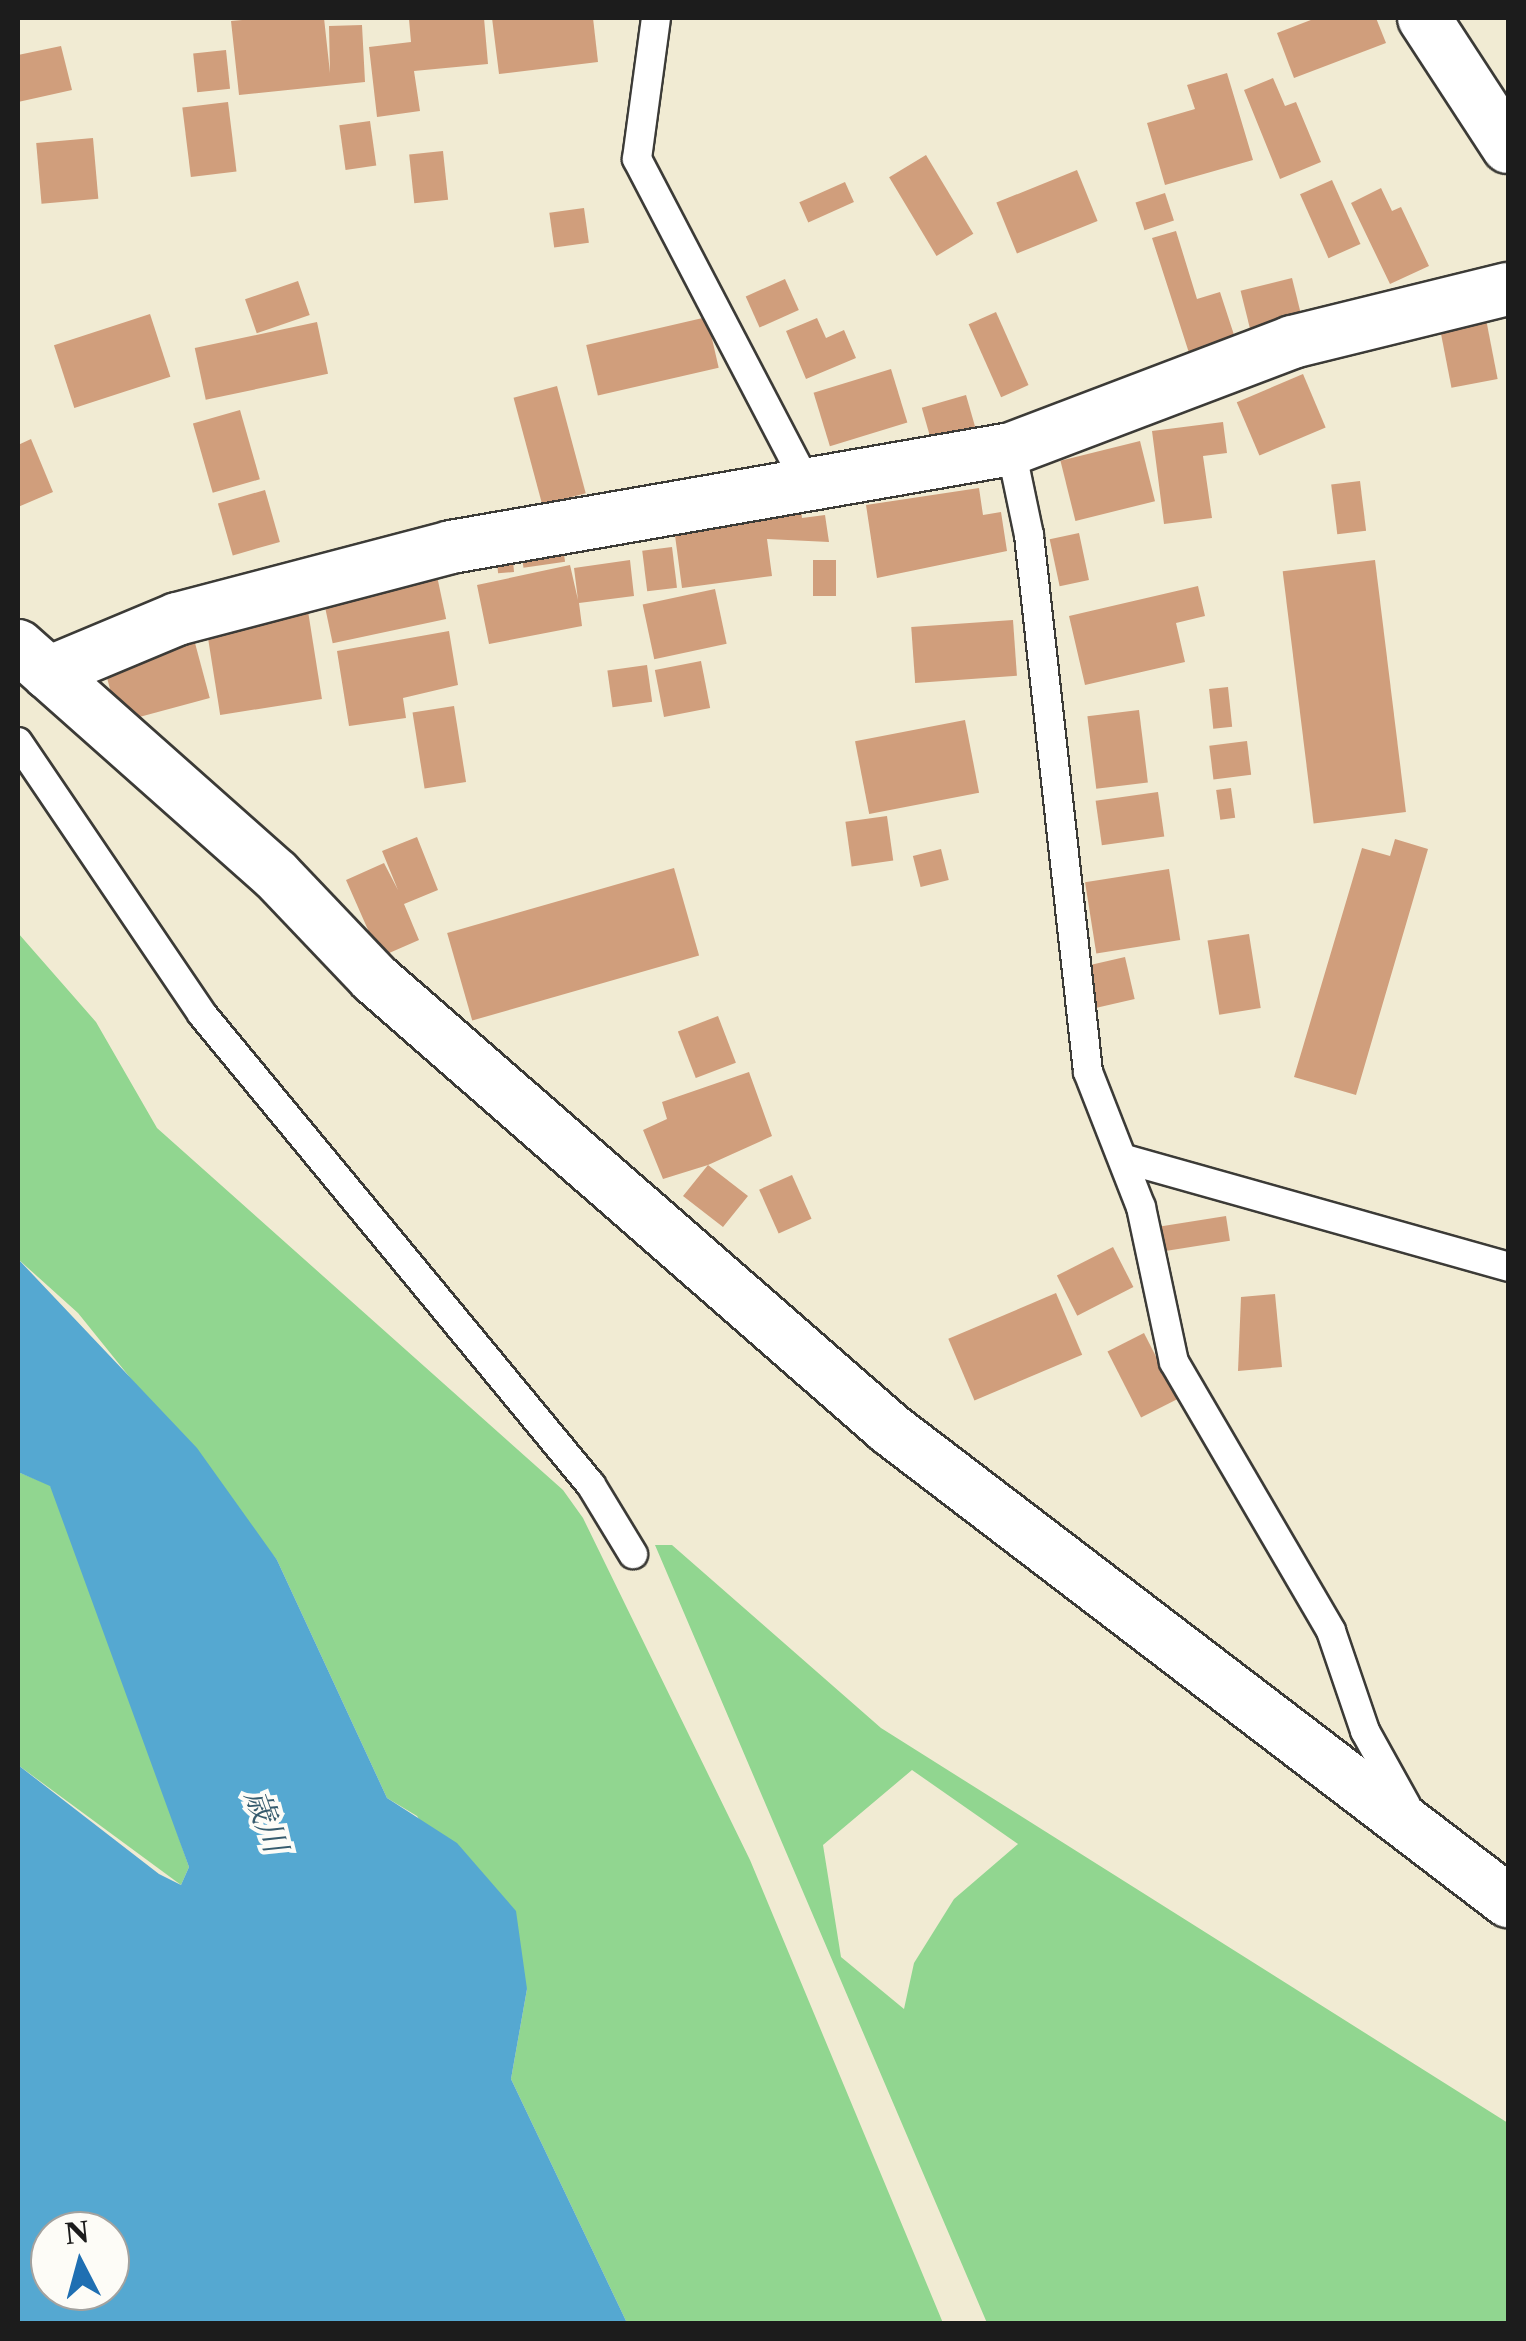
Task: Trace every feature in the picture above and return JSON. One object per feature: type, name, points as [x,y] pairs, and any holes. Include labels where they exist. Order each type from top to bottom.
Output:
[{"type":"street","points":[[1424,18],[1508,148]]},
{"type":"street","points":[[33,659],[450,547],[805,480],[1011,450],[1292,342],[1508,289]]},
{"type":"street","points":[[33,659],[276,875],[374,978],[890,1429],[1445,1859],[1508,1902]]},
{"type":"lane","points":[[656,18],[637,159],[805,480]]},
{"type":"lane","points":[[1011,450],[1029,535],[1071,978],[1088,1072],[1125,1159],[1174,1362],[1330,1632],[1391,1785],[1445,1859]]},
{"type":"lane","points":[[18,742],[202,1014],[590,1485],[633,1554]]},
{"type":"lane","points":[[1125,1159],[1508,1267]]},
{"type":"green space","points":[[18,933],[96,1022],[157,1128],[563,1490],[583,1518],[750,1860],[943,2323],[627,2323],[511,2079],[527,1989],[417,1816],[387,1798],[277,1560],[78,1313],[18,1259]]},
{"type":"green space","points":[[18,1472],[50,1485],[88,1575],[189,1867],[181,1885],[18,1765]]},
{"type":"green space","points":[[655,1545],[672,1545],[881,1728],[1508,2123],[1508,2323],[987,2323]],"holes":[[[912,1770],[1018,1844],[954,1899],[914,1963],[904,2009],[841,1957],[823,1845]]]},
{"type":"water","name":"歳川","points":[[18,1259],[197,1448],[277,1560],[387,1798],[457,1843],[516,1911],[527,1989],[511,2079],[627,2323],[18,2323],[18,1765],[159,1874],[181,1885],[189,1867],[50,1486],[18,1472]]},
{"type":"building","points":[[324,18],[330,73],[329,26],[362,25],[365,82],[239,95],[231,21]]},
{"type":"building","points":[[484,18],[488,64],[414,71],[420,111],[377,117],[369,47],[411,42],[409,19]]},
{"type":"building","points":[[492,18],[593,18],[598,62],[499,74]]},
{"type":"building","points":[[1316,18],[1376,18],[1386,43],[1294,78],[1277,33]]},
{"type":"building","points":[[61,46],[72,90],[18,102],[18,55]]},
{"type":"building","points":[[226,50],[230,89],[197,92],[193,53]]},
{"type":"building","points":[[1227,73],[1253,160],[1165,185],[1147,123],[1195,109],[1187,85]]},
{"type":"building","points":[[1273,78],[1285,106],[1296,102],[1321,162],[1280,179],[1244,90]]},
{"type":"building","points":[[228,102],[237,171],[191,177],[182,108]]},
{"type":"building","points":[[370,121],[376,166],[346,170],[339,125]]},
{"type":"building","points":[[93,138],[98,199],[42,204],[36,143]]},
{"type":"building","points":[[443,151],[448,200],[414,203],[409,155]]},
{"type":"building","points":[[926,155],[973,234],[937,256],[889,177]]},
{"type":"building","points":[[1077,170],[1098,221],[1017,254],[996,203]]},
{"type":"building","points":[[1332,180],[1360,244],[1328,258],[1300,194]]},
{"type":"building","points":[[845,182],[854,202],[808,222],[799,202]]},
{"type":"building","points":[[1381,188],[1392,211],[1401,207],[1429,266],[1390,284],[1351,203]]},
{"type":"building","points":[[1165,193],[1174,221],[1144,230],[1136,203]]},
{"type":"building","points":[[584,208],[589,243],[554,248],[549,213]]},
{"type":"building","points":[[1176,231],[1197,299],[1220,292],[1236,341],[1190,356],[1152,238]]},
{"type":"building","points":[[1292,278],[1303,322],[1251,334],[1241,291]]},
{"type":"building","points":[[785,279],[799,310],[760,328],[746,296]]},
{"type":"building","points":[[298,281],[310,315],[257,333],[245,299]]},
{"type":"building","points":[[996,312],[1029,385],[1001,397],[969,324]]},
{"type":"building","points":[[150,314],[170,377],[74,408],[54,345]]},
{"type":"building","points":[[707,317],[719,368],[598,396],[586,345]]},
{"type":"building","points":[[817,318],[826,338],[844,330],[856,358],[806,379],[786,331]]},
{"type":"building","points":[[1486,319],[1498,379],[1452,388],[1440,328]]},
{"type":"building","points":[[317,322],[328,374],[206,400],[195,348]]},
{"type":"building","points":[[891,369],[907,423],[830,446],[814,393]]},
{"type":"building","points":[[1303,374],[1326,427],[1259,456],[1237,402]]},
{"type":"building","points":[[557,386],[586,493],[542,505],[514,398]]},
{"type":"building","points":[[966,395],[978,437],[934,450],[922,408]]},
{"type":"building","points":[[240,410],[260,479],[213,493],[193,424]]},
{"type":"building","points":[[1223,422],[1227,453],[1203,456],[1212,518],[1164,524],[1152,431]]},
{"type":"building","points":[[31,439],[53,492],[18,507],[18,445]]},
{"type":"building","points":[[1140,441],[1155,501],[1075,521],[1060,461]]},
{"type":"building","points":[[1360,481],[1366,531],[1337,534],[1331,485]]},
{"type":"building","points":[[979,488],[983,515],[1001,512],[1007,551],[877,578],[866,505]]},
{"type":"building","points":[[265,490],[280,542],[233,555],[218,504]]},
{"type":"building","points":[[800,500],[802,518],[825,515],[829,542],[767,539],[772,576],[682,588],[674,528]]},
{"type":"building","points":[[1079,533],[1089,580],[1060,586],[1050,539]]},
{"type":"building","points":[[562,540],[565,562],[523,568],[520,546]]},
{"type":"building","points":[[672,547],[677,588],[647,591],[642,551]]},
{"type":"building","points":[[512,549],[514,572],[498,573],[496,550]]},
{"type":"building","points":[[630,560],[634,596],[579,603],[582,626],[489,644],[477,585],[570,565],[578,600],[574,568]]},
{"type":"building","points":[[813,560],[836,560],[836,596],[813,596]]},
{"type":"building","points":[[1375,560],[1406,812],[1314,823],[1283,571]]},
{"type":"building","points":[[437,576],[446,619],[333,643],[324,600]]},
{"type":"building","points":[[1198,586],[1205,616],[1176,623],[1185,662],[1085,685],[1069,616]]},
{"type":"building","points":[[715,589],[727,644],[654,659],[643,604]]},
{"type":"building","points":[[308,611],[322,699],[220,715],[206,627]]},
{"type":"building","points":[[1013,620],[1017,676],[915,683],[911,627]]},
{"type":"building","points":[[449,631],[458,685],[403,698],[406,718],[349,726],[337,651]]},
{"type":"building","points":[[195,643],[210,698],[119,722],[104,667]]},
{"type":"building","points":[[701,661],[710,708],[664,717],[655,670]]},
{"type":"building","points":[[647,665],[652,702],[613,707],[607,671]]},
{"type":"building","points":[[1228,687],[1232,727],[1213,729],[1209,689]]},
{"type":"building","points":[[454,706],[466,782],[425,789],[413,713]]},
{"type":"building","points":[[1139,710],[1148,782],[1096,789],[1087,716]]},
{"type":"building","points":[[965,720],[979,793],[869,814],[855,741]]},
{"type":"building","points":[[1247,741],[1251,775],[1213,779],[1209,746]]},
{"type":"building","points":[[1231,788],[1235,818],[1220,820],[1216,790]]},
{"type":"building","points":[[1158,792],[1164,837],[1102,845],[1096,801]]},
{"type":"building","points":[[887,816],[893,861],[852,866],[845,822]]},
{"type":"building","points":[[417,837],[438,890],[404,904],[419,940],[380,957],[346,880],[384,863],[398,890],[382,851]]},
{"type":"building","points":[[1395,839],[1428,849],[1356,1095],[1294,1077],[1362,848],[1390,856]]},
{"type":"building","points":[[941,849],[949,880],[921,887],[913,856]]},
{"type":"building","points":[[674,868],[699,955],[472,1021],[447,933]]},
{"type":"building","points":[[1169,869],[1180,940],[1096,953],[1085,882]]},
{"type":"building","points":[[1249,934],[1261,1008],[1219,1015],[1208,941]]},
{"type":"building","points":[[1125,957],[1135,999],[1097,1008],[1087,966]]},
{"type":"building","points":[[718,1016],[736,1063],[696,1078],[678,1031]]},
{"type":"building","points":[[749,1072],[772,1136],[708,1165],[663,1179],[643,1130],[667,1119],[662,1102]]},
{"type":"building","points":[[708,1165],[748,1196],[723,1227],[683,1196]]},
{"type":"building","points":[[792,1175],[812,1219],[779,1233],[759,1190]]},
{"type":"building","points":[[1226,1216],[1230,1241],[1161,1252],[1157,1227]]},
{"type":"building","points":[[1113,1247],[1133,1287],[1077,1316],[1057,1276]]},
{"type":"building","points":[[1056,1293],[1082,1355],[974,1400],[948,1339]]},
{"type":"building","points":[[1275,1294],[1282,1367],[1238,1371],[1241,1297]]},
{"type":"building","points":[[1144,1333],[1178,1399],[1141,1418],[1107,1352]]}]
